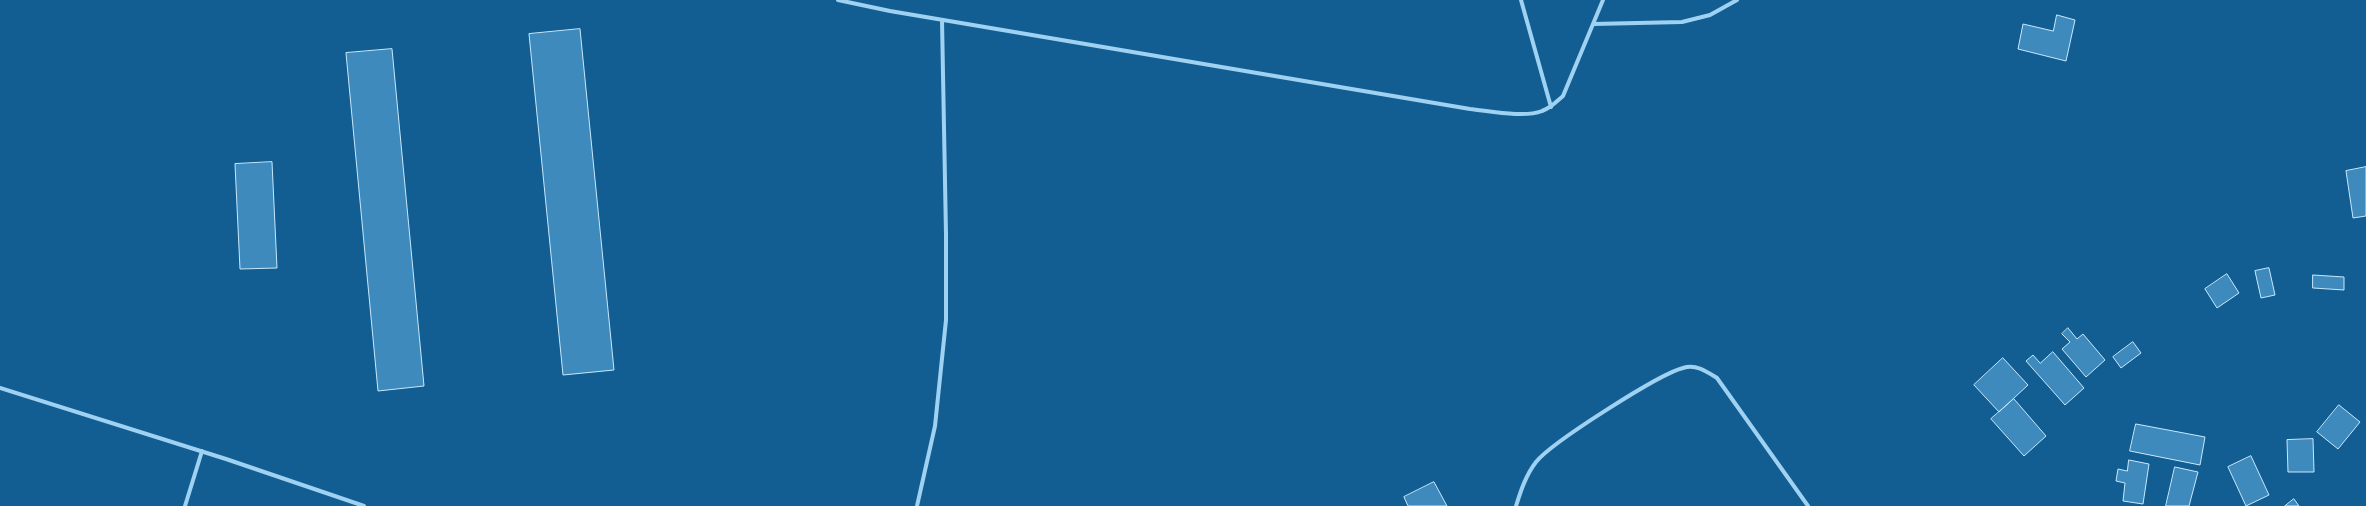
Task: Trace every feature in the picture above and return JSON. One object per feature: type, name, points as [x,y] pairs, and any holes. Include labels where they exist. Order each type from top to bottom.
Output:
[{"type":"street","points":[[838,0],[942,20],[1470,109],[1523,113],[1541,112],[1551,107],[1562,96],[1570,81],[1603,0]]},
{"type":"street","points":[[1522,0],[1551,107]]},
{"type":"street","points":[[1593,24],[1682,22],[1710,15],[1737,0]]},
{"type":"street","points":[[917,506],[935,426],[946,320],[942,20]]},
{"type":"street","points":[[1516,506],[1523,483],[1537,461],[1556,444],[1660,377],[1684,367],[1701,368],[1717,378],[1808,506]]},
{"type":"street","points":[[0,388],[202,451],[364,506]]},
{"type":"street","points":[[185,506],[202,451]]},
{"type":"building","points":[[2057,15],[2075,20],[2066,61],[2018,49],[2023,24],[2053,31]]},
{"type":"building","points":[[580,29],[614,370],[563,375],[529,34]]},
{"type":"building","points":[[392,49],[424,386],[378,391],[346,53]]},
{"type":"building","points":[[272,162],[277,268],[240,269],[235,164]]},
{"type":"building","points":[[2366,167],[2366,216],[2353,218],[2346,171]]},
{"type":"building","points":[[2269,268],[2275,295],[2261,298],[2255,271]]},
{"type":"building","points":[[2227,274],[2239,293],[2217,308],[2205,289]]},
{"type":"building","points":[[2313,275],[2344,277],[2344,290],[2313,288]]},
{"type":"building","points":[[2068,328],[2077,339],[2083,334],[2105,360],[2086,377],[2062,349],[2070,342],[2062,334]]},
{"type":"building","points":[[2133,342],[2141,353],[2121,368],[2113,357]]},
{"type":"building","points":[[2053,352],[2084,388],[2065,405],[2026,361],[2033,355],[2040,363]]},
{"type":"building","points":[[2003,358],[2028,385],[1999,412],[1974,385]]},
{"type":"building","points":[[2014,399],[2046,436],[2024,456],[1991,419]]},
{"type":"building","points":[[2339,405],[2360,422],[2338,449],[2317,432]]},
{"type":"building","points":[[2136,424],[2205,437],[2200,465],[2130,451]]},
{"type":"building","points":[[2313,439],[2314,472],[2288,472],[2287,440]]},
{"type":"building","points":[[2251,456],[2269,495],[2246,506],[2228,467]]},
{"type":"building","points":[[2129,460],[2149,464],[2143,504],[2123,501],[2125,483],[2116,481],[2118,469],[2127,471]]},
{"type":"building","points":[[2175,467],[2198,472],[2189,506],[2166,506]]},
{"type":"building","points":[[1434,482],[1447,506],[1408,506],[1404,497]]},
{"type":"building","points":[[2294,499],[2299,506],[2285,506]]}]
